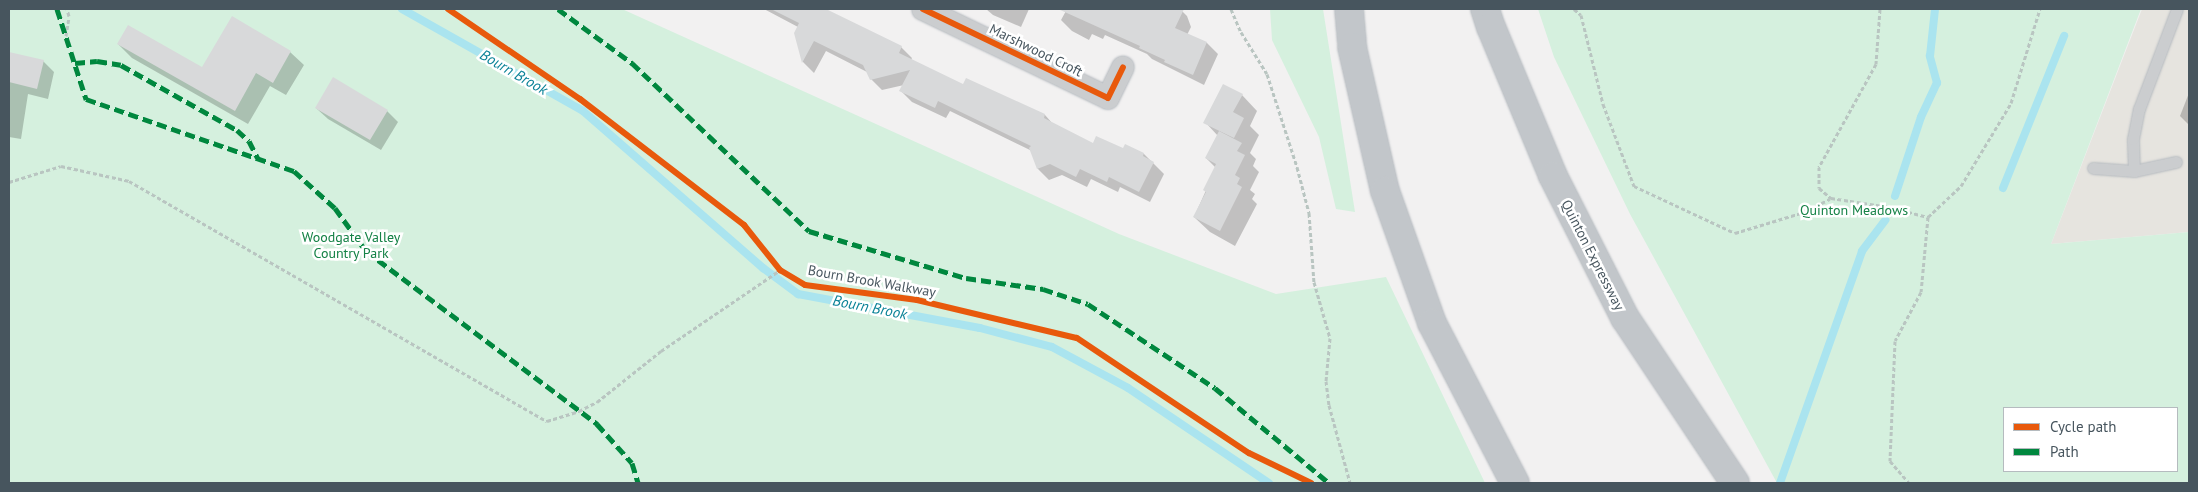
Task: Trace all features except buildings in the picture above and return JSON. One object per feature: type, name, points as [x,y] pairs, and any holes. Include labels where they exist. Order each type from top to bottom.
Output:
[{"type":"highway","points":[[1349,9],[1352,47],[1388,200],[1432,323],[1515,483]]},
{"type":"highway","name":"Quinton Expressway","points":[[1485,9],[1490,27],[1554,176],[1625,318],[1735,483]]},
{"type":"street","name":"Marshwood Croft","points":[[928,10],[1108,98],[1123,67]]},
{"type":"lane","points":[[2134,171],[2133,139],[2139,109],[2178,9]]},
{"type":"lane","points":[[2093,168],[2134,171],[2176,162]]},
{"type":"path","points":[[66,36],[69,16],[67,9]]},
{"type":"path","points":[[1232,9],[1241,32],[1267,74],[1309,213],[1314,282],[1330,338],[1326,381],[1329,404],[1350,483]]},
{"type":"path","points":[[1574,9],[1581,15],[1603,104],[1634,186],[1735,233],[1804,212],[1831,198]]},
{"type":"path","points":[[1880,9],[1876,64],[1818,167],[1819,188],[1831,198],[1889,207],[1928,217]]},
{"type":"path","points":[[1909,483],[1890,461],[1895,342],[1921,292],[1928,217],[1961,186],[2011,103],[2040,9]]},
{"type":"path","points":[[9,182],[62,166],[129,181],[546,421],[579,411],[597,402],[662,351],[780,270]]},
{"type":"shaded area","points":[[2142,9],[2189,9],[2189,232],[2051,244]]},
{"type":"green space","name":"Woodgate Valley Country Park","points":[[9,9],[622,9],[1119,234],[1276,294],[1386,277],[1485,483],[9,483]]},
{"type":"green space","points":[[1270,9],[1323,9],[1355,212],[1336,209],[1319,137],[1272,40]]},
{"type":"green space","name":"Quinton Meadows","points":[[1538,9],[2141,9],[2051,244],[2189,232],[2189,483],[1777,483],[1630,214],[1554,57]]},
{"type":"waterway","name":"Bourn Brook","points":[[402,9],[583,111],[763,268],[798,294],[980,328],[1052,347],[1128,388],[1269,483]]},
{"type":"waterway","points":[[1895,196],[1921,117],[1937,83],[1930,56],[1935,9]]},
{"type":"waterway","points":[[2003,188],[2064,36]]},
{"type":"waterway","points":[[1780,483],[1862,251],[1885,220]]},
{"type":"marked path","points":[[57,9],[86,99],[294,171],[335,208],[366,251],[597,424],[632,463],[638,483]]},
{"type":"marked path","points":[[558,9],[632,63],[809,231],[966,278],[1043,289],[1088,304],[1215,388],[1329,483]]},
{"type":"marked path","points":[[75,63],[97,61],[121,65],[237,130],[249,141],[258,159]]},
{"type":"cycle path","name":"Bourn Brook Walkway","points":[[448,9],[580,99],[744,225],[780,270],[805,285],[917,300],[1077,338],[1249,453],[1311,483]]},
{"type":"cycle path","points":[[923,9],[1108,98],[1123,67]]}]
